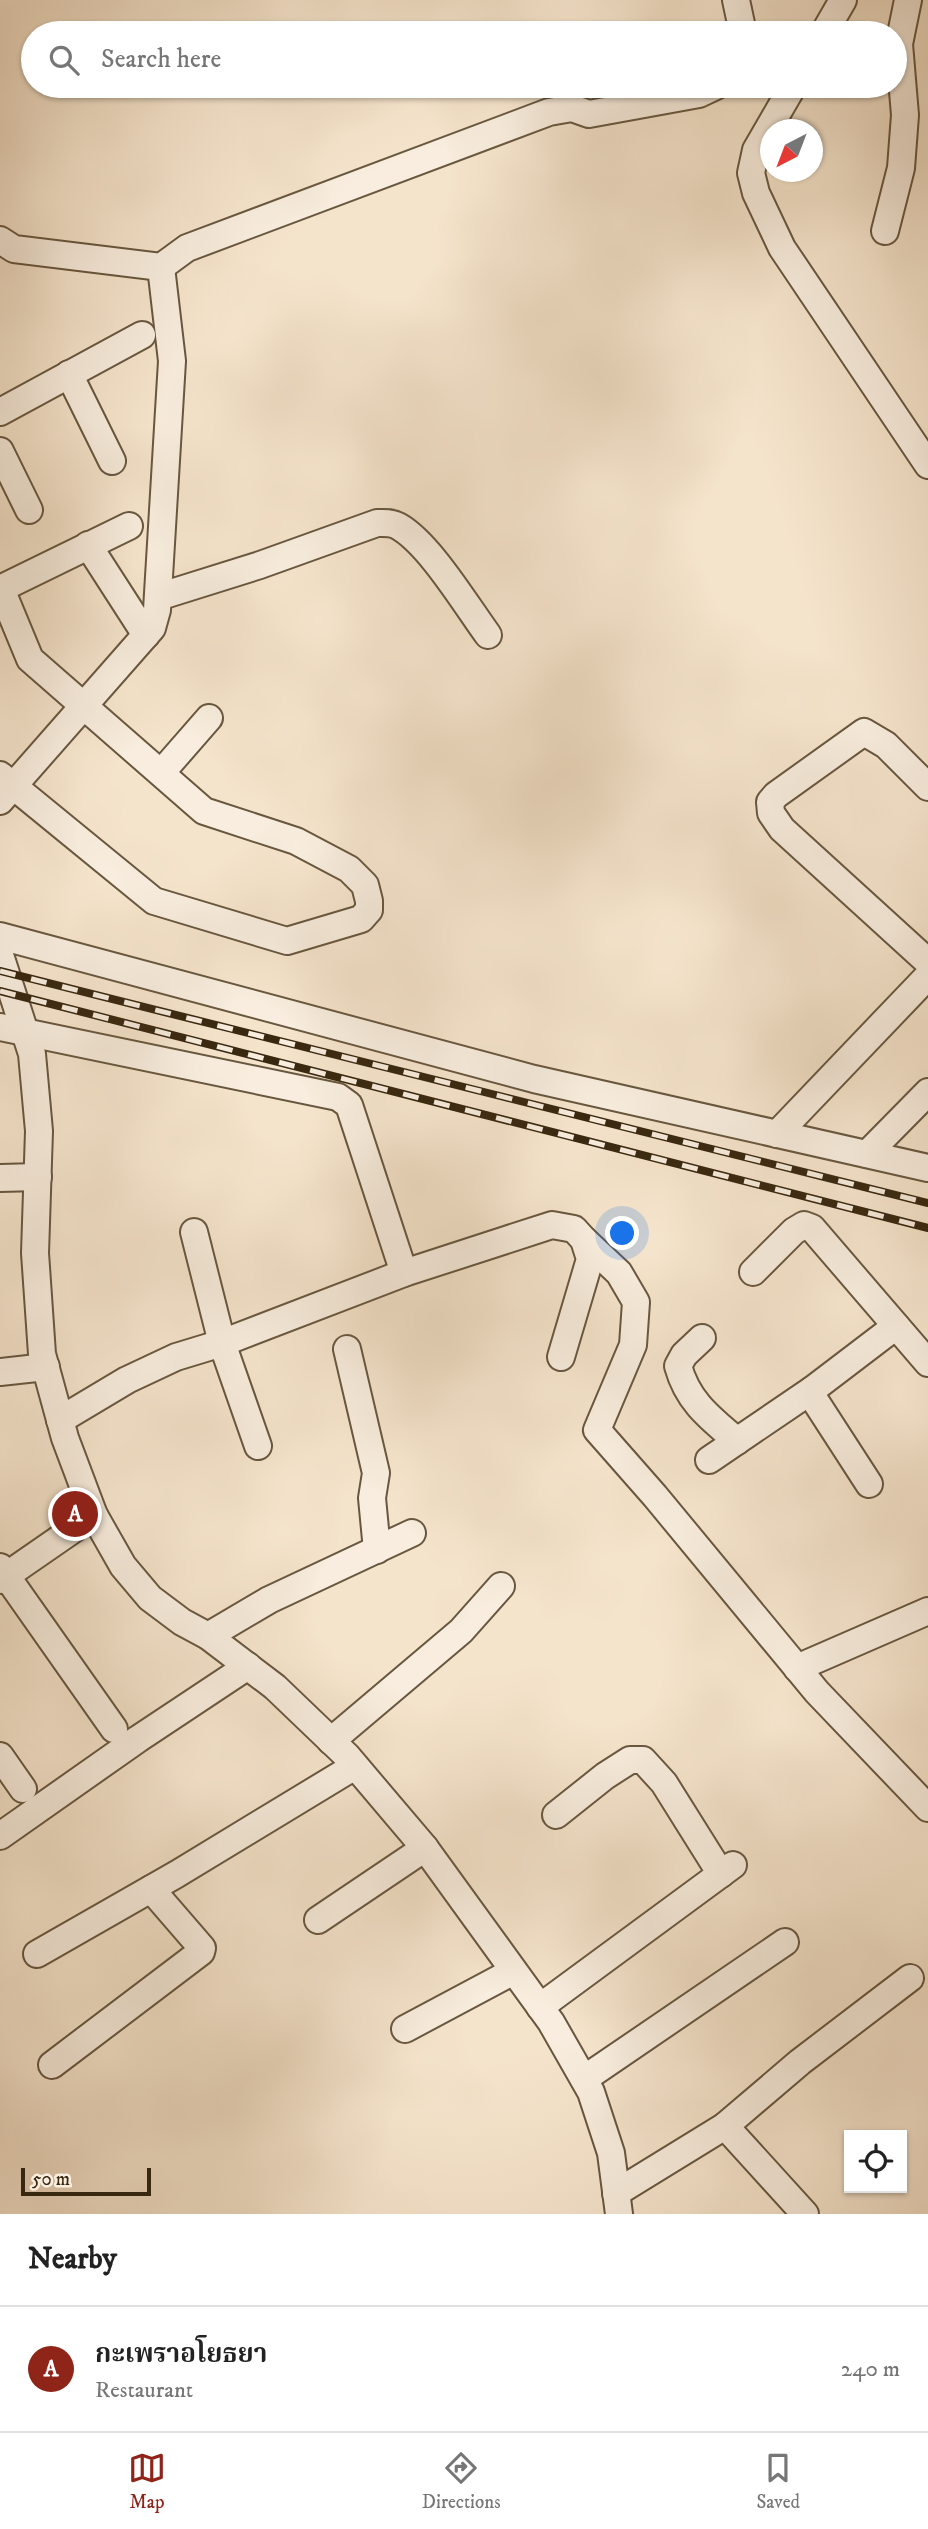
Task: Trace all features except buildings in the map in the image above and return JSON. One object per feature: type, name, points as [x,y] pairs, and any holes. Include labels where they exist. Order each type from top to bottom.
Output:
[{"type":"street","points":[[736,0],[740,21]]},
{"type":"street","points":[[831,21],[843,0]]},
{"type":"street","points":[[904,21],[908,0]]},
{"type":"street","points":[[0,240],[14,249],[160,267],[187,248],[549,112],[572,108],[589,114],[677,98]]},
{"type":"street","points":[[786,98],[756,150],[751,173],[756,193],[782,248],[928,466]]},
{"type":"street","points":[[885,231],[901,168],[904,98]]},
{"type":"street","points":[[130,526],[1,589],[30,659],[84,706],[161,773],[204,811],[296,841],[349,869],[365,886],[369,901],[369,910],[361,919],[287,941],[154,901],[4,788],[84,706],[152,628],[158,597],[172,361],[160,267]]},
{"type":"street","points":[[0,412],[142,335]]},
{"type":"street","points":[[69,374],[112,461]]},
{"type":"street","points":[[0,451],[29,510]]},
{"type":"street","points":[[158,597],[260,565],[377,523],[391,523],[401,527],[427,552],[488,635]]},
{"type":"street","points":[[88,545],[146,635]]},
{"type":"street","points":[[161,773],[209,718]]},
{"type":"street","points":[[928,787],[886,745],[864,732],[770,802],[771,813],[782,829],[928,962]]},
{"type":"street","points":[[0,936],[534,1079],[928,1168]]},
{"type":"street","points":[[0,955],[32,1054],[39,1131],[35,1253],[42,1354],[60,1420],[94,1515],[123,1566],[150,1598],[182,1622],[208,1636],[275,1687],[355,1766],[425,1849],[540,2007],[584,2079],[591,2092],[611,2153],[617,2203],[725,2126],[800,2062],[910,1978]]},
{"type":"street","points":[[777,1134],[928,976]]},
{"type":"street","points":[[0,1027],[338,1097],[345,1101],[349,1105],[404,1273]]},
{"type":"street","points":[[867,1154],[928,1092]]},
{"type":"street","points":[[0,1178],[38,1177]]},
{"type":"street","points":[[754,1272],[794,1231],[804,1224],[812,1228],[928,1363]]},
{"type":"street","points":[[60,1420],[127,1380],[176,1357],[222,1343],[404,1273],[552,1225],[574,1229],[620,1273],[636,1302],[633,1345],[597,1430],[817,1692],[928,1808]]},
{"type":"street","points":[[194,1232],[222,1343],[258,1446]]},
{"type":"street","points":[[561,1357],[590,1259],[584,1240]]},
{"type":"street","points":[[709,1460],[812,1390],[896,1326]]},
{"type":"street","points":[[702,1338],[684,1355],[678,1366],[683,1384],[701,1410],[737,1441]]},
{"type":"street","points":[[347,1349],[376,1473],[372,1498],[377,1549]]},
{"type":"street","points":[[0,1373],[46,1367]]},
{"type":"street","points":[[812,1390],[814,1399],[869,1484]]},
{"type":"street","points":[[94,1515],[2,1574],[114,1729]]},
{"type":"street","points":[[208,1636],[269,1600],[412,1533]]},
{"type":"street","points":[[331,1741],[461,1631],[500,1586]]},
{"type":"street","points":[[797,1668],[928,1611]]},
{"type":"street","points":[[0,1836],[248,1666]]},
{"type":"street","points":[[0,1756],[23,1789]]},
{"type":"street","points":[[540,2007],[727,1870],[664,1783],[642,1760],[630,1760],[556,1815]]},
{"type":"street","points":[[37,1954],[152,1889],[355,1766]]},
{"type":"street","points":[[318,1920],[425,1849]]},
{"type":"street","points":[[52,2065],[201,1952],[202,1948],[196,1939],[152,1889]]},
{"type":"street","points":[[584,2079],[785,1942]]},
{"type":"street","points":[[405,2029],[512,1972]]},
{"type":"street","points":[[725,2126],[805,2214]]},
{"type":"railway","points":[[0,971],[928,1203]]},
{"type":"railway","points":[[0,991],[928,1228]]},
{"type":"place","name":"กะเพราอโยธยา","points":[[75,1514]]}]
